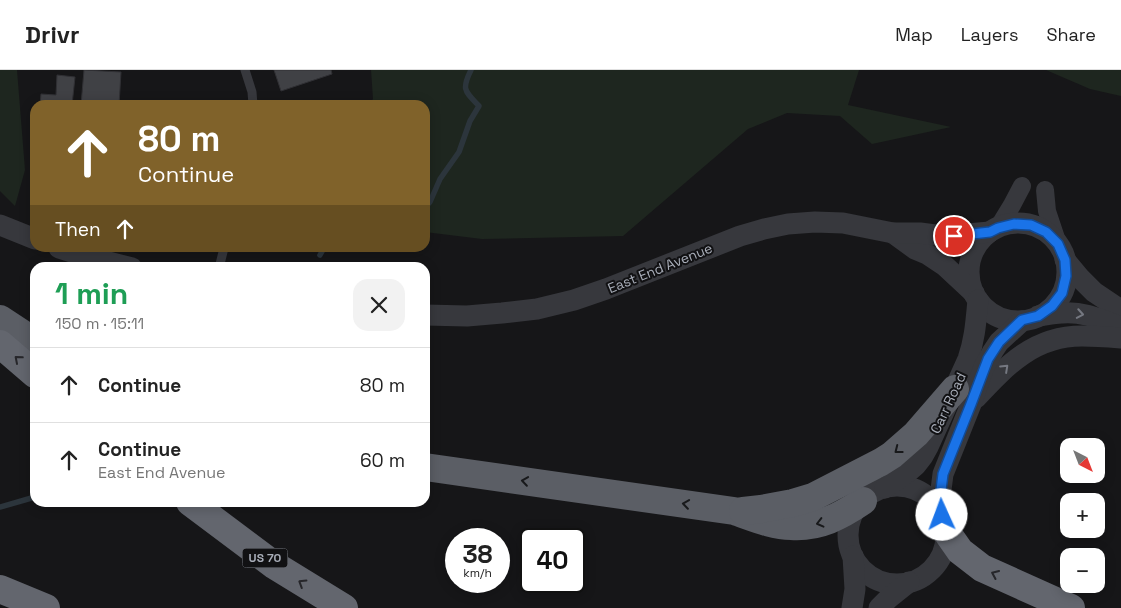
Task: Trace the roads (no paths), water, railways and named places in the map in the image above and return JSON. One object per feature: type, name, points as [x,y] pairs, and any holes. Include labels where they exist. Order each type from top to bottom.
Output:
[{"type":"highway","points":[[0,319],[30,339]]},
{"type":"highway","points":[[0,344],[30,370]]},
{"type":"highway","points":[[734,511],[762,509],[793,503],[813,496],[892,455],[963,396]]},
{"type":"highway","points":[[430,468],[734,511],[790,526],[826,522],[848,511],[874,494]]},
{"type":"highway","name":"US 70","points":[[197,507],[274,565],[344,608]]},
{"type":"highway","points":[[944,523],[960,551],[982,568],[1071,608]]},
{"type":"highway","points":[[0,589],[46,608]]},
{"type":"street","points":[[1022,186],[1012,205],[994,230],[978,244],[971,259],[969,276],[976,296],[990,312],[1013,320],[1074,313],[1086,315],[1121,327]]},
{"type":"street","points":[[1030,318],[1052,306],[1062,293],[1066,276],[1061,252],[1047,211],[1045,190]]},
{"type":"street","name":"East End Avenue","points":[[430,315],[502,314],[537,309],[574,300],[740,236],[788,224],[815,222],[843,223],[893,233],[920,233],[942,236],[994,230]]},
{"type":"street","points":[[994,230],[1014,224],[1031,225],[1046,232],[1080,278],[1094,292],[1121,310]]},
{"type":"street","points":[[0,225],[30,237]]},
{"type":"street","name":"East End Avenue","points":[[893,233],[915,249],[927,254],[945,266],[976,296]]},
{"type":"street","points":[[72,252],[108,262]]},
{"type":"street","name":"Carr Road","points":[[944,523],[940,498],[943,474],[963,396],[968,359],[976,331],[976,296]]},
{"type":"street","name":"Carr Road","points":[[874,494],[916,465],[984,367],[992,351],[1006,335],[1030,318]]},
{"type":"street","points":[[963,396],[1021,355],[1050,341],[1081,336],[1121,338]]},
{"type":"street","points":[[879,608],[910,582],[925,575],[937,563],[944,548],[944,523],[932,501],[918,491],[902,487],[874,494],[853,514],[849,531],[850,548],[862,570],[876,579],[893,584],[910,582]]},
{"type":"street","points":[[852,608],[856,589],[853,556]]},
{"type":"lane","points":[[245,70],[252,92],[252,100]]},
{"type":"waterway","points":[[430,202],[440,179],[459,152],[470,121],[479,106],[470,97],[465,86],[471,70]]},
{"type":"waterway","points":[[0,507],[30,498]]}]
